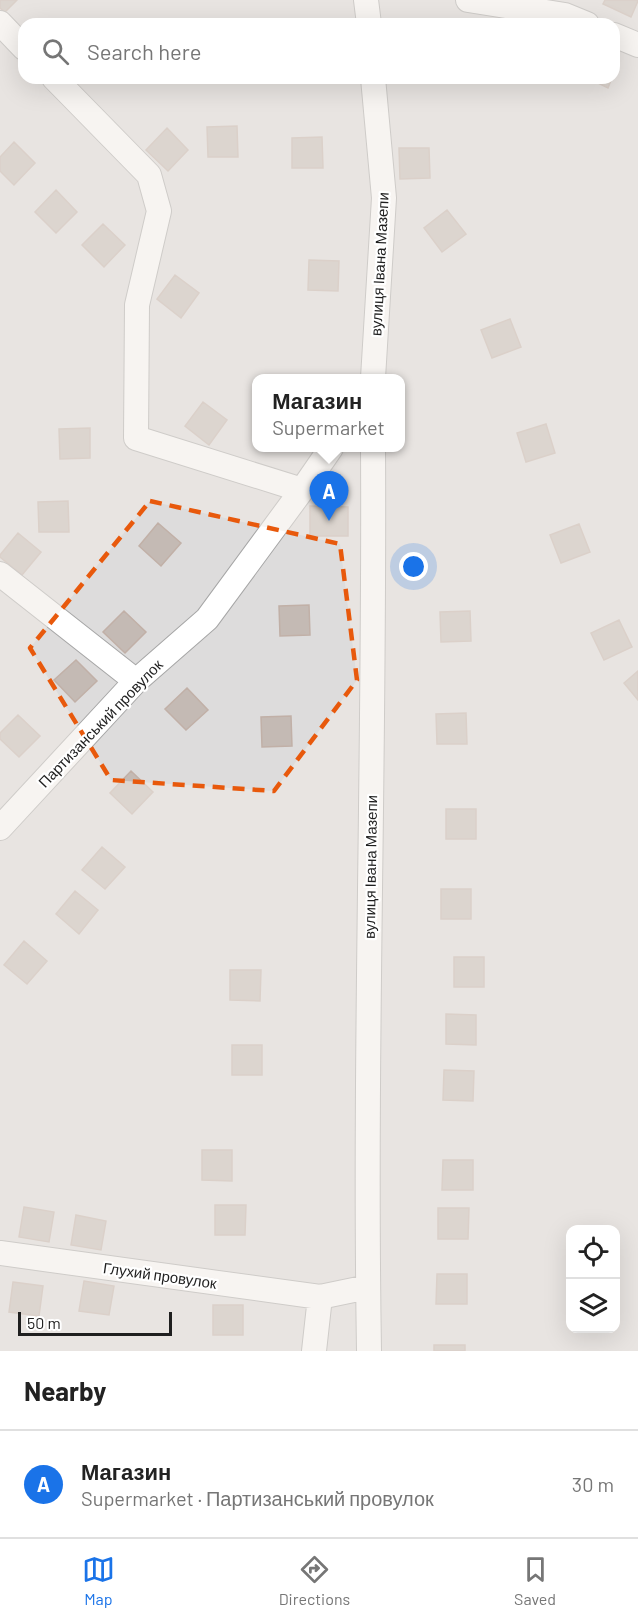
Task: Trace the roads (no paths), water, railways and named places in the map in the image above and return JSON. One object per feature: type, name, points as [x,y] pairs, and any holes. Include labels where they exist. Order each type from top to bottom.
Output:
[{"type":"street","points":[[366,0],[368,18]]},
{"type":"street","points":[[468,0],[576,13]]},
{"type":"street","points":[[0,23],[18,42]]},
{"type":"street","points":[[620,38],[638,45]]},
{"type":"street","points":[[60,84],[149,175],[159,211],[137,305],[136,438],[302,490]]},
{"type":"street","name":"вулиця Івана Мазепи","points":[[373,374],[384,198],[374,84]]},
{"type":"street","name":"Партизанський провулок","points":[[0,828],[136,681],[207,619],[302,490],[327,452]]},
{"type":"street","name":"вулиця Івана Мазепи","points":[[369,1351],[373,452]]},
{"type":"street","points":[[0,574],[136,681]]},
{"type":"street","name":"Глухий провулок","points":[[0,1253],[320,1297]]},
{"type":"street","points":[[314,1351],[320,1297],[368,1287]]},
{"type":"place","name":"Магазин","points":[[329,521]]}]
